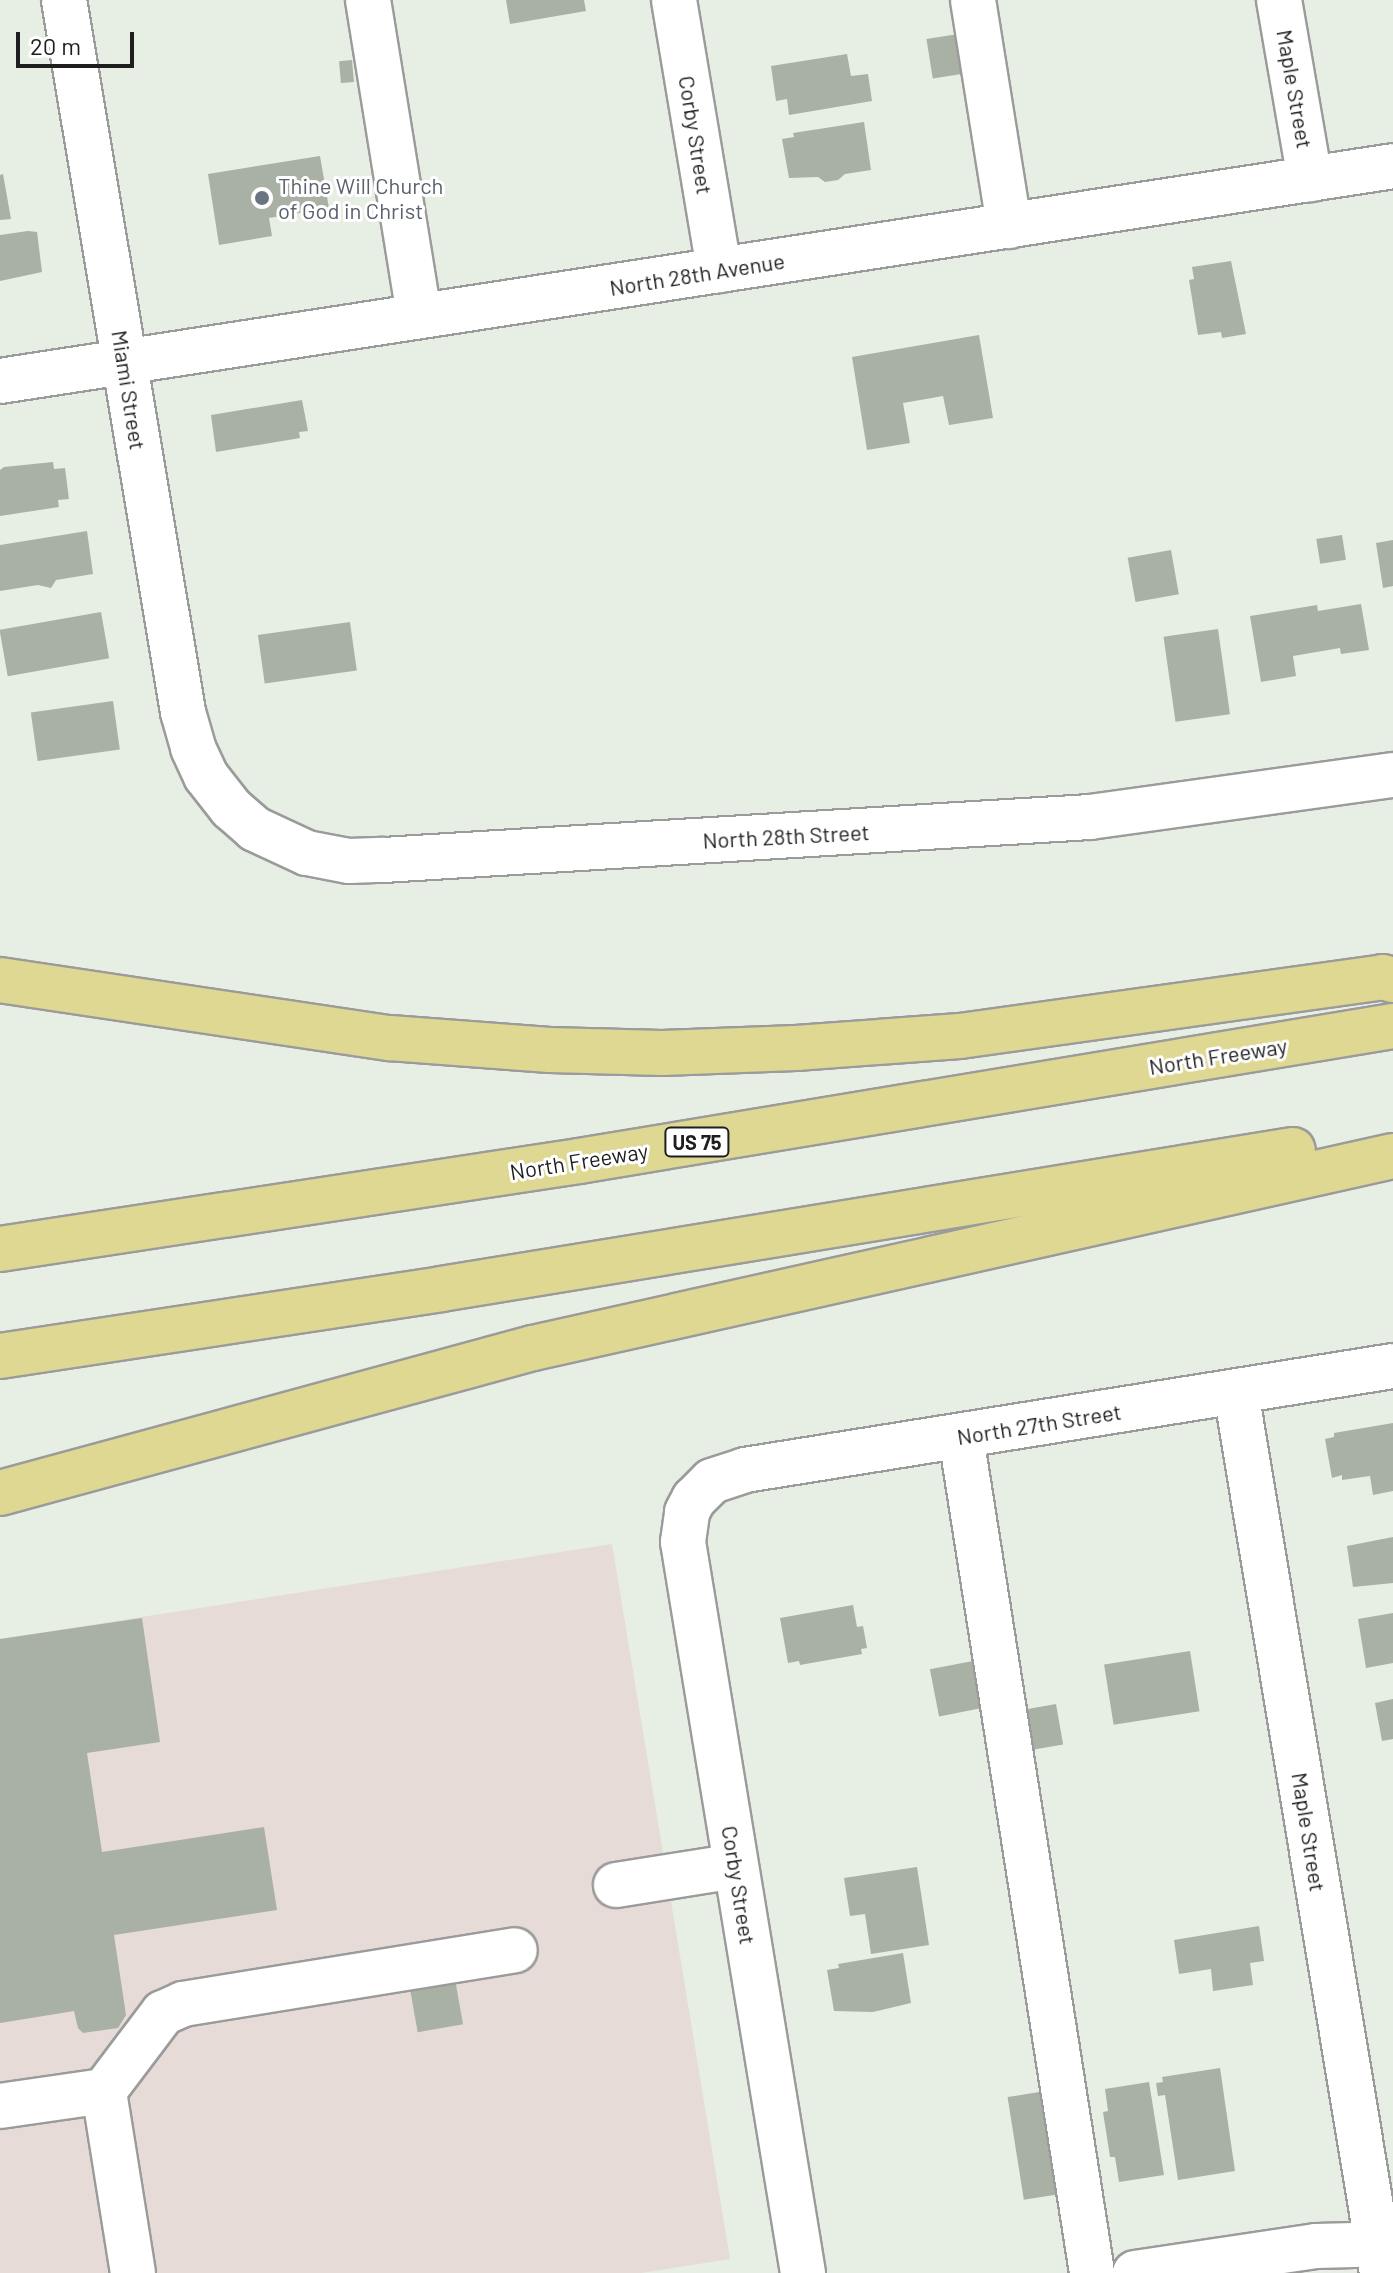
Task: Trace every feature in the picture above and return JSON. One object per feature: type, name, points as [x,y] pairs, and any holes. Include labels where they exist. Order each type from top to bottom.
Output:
[{"type":"highway","points":[[0,980],[390,1038],[550,1050],[662,1053],[796,1048],[960,1036],[1383,977],[1393,980]]},
{"type":"highway","name":"North Freeway","points":[[0,1249],[579,1161],[1393,1026]]},
{"type":"highway","points":[[0,1356],[441,1289],[1393,1134]]},
{"type":"highway","points":[[0,1493],[533,1348],[1393,1156]]},
{"type":"street","name":"Miami Street","points":[[64,0],[183,712],[193,748],[206,776]]},
{"type":"street","points":[[368,0],[419,316]]},
{"type":"street","name":"Corby Street","points":[[674,0],[719,270]]},
{"type":"street","points":[[973,0],[1009,226]]},
{"type":"street","name":"Maple Street","points":[[1279,0],[1310,179]]},
{"type":"street","name":"North 28th Avenue","points":[[0,381],[1393,166]]},
{"type":"street","name":"North 28th Street","points":[[206,776],[231,808],[255,829],[307,853],[349,861],[1090,817],[1393,775]]},
{"type":"street","name":"North 27th Street","points":[[694,1499],[712,1481],[732,1473],[1393,1366]]},
{"type":"street","name":"Maple Street","points":[[1236,1392],[1384,2254]]},
{"type":"street","points":[[961,1437],[1092,2273]]},
{"type":"street","name":"Corby Street","points":[[694,1499],[687,1512],[683,1542],[803,2273]]},
{"type":"street","points":[[616,1885],[736,1866]]},
{"type":"street","points":[[133,2273],[104,2091],[153,2021],[183,2004],[515,1950]]},
{"type":"street","points":[[0,2106],[104,2091]]},
{"type":"street","points":[[1135,2273],[1316,2246],[1384,2254]]},
{"type":"shaded area","points":[[612,1544],[730,2259],[641,2273],[0,2273],[0,1639]]},
{"type":"building","points":[[506,0],[584,0],[586,11],[510,24]]},
{"type":"building","points":[[965,33],[971,73],[933,79],[926,39]]},
{"type":"building","points":[[847,54],[851,76],[868,74],[872,101],[789,115],[787,99],[776,101],[771,66]]},
{"type":"building","points":[[352,60],[354,82],[341,83],[339,61]]},
{"type":"building","points":[[864,122],[871,170],[845,174],[838,180],[825,182],[818,177],[789,178],[782,139],[794,137],[793,133]]},
{"type":"building","points":[[320,156],[329,208],[269,218],[272,236],[219,245],[208,174]]},
{"type":"building","points":[[3,174],[11,219],[0,220],[0,175]]},
{"type":"building","points":[[37,232],[42,272],[0,281],[0,235]]},
{"type":"building","points":[[1231,261],[1246,334],[1222,338],[1221,332],[1198,335],[1189,280],[1194,279],[1192,267]]},
{"type":"building","points":[[979,335],[993,418],[949,425],[943,396],[903,403],[910,443],[867,450],[852,357]]},
{"type":"building","points":[[302,400],[308,431],[299,432],[300,438],[216,452],[211,415]]},
{"type":"building","points":[[53,462],[54,469],[65,468],[69,499],[58,500],[59,507],[0,516],[0,470]]},
{"type":"building","points":[[87,531],[93,574],[56,580],[51,588],[38,585],[0,591],[0,545]]},
{"type":"building","points":[[1342,535],[1346,560],[1320,564],[1316,539]]},
{"type":"building","points":[[1393,540],[1393,586],[1383,588],[1376,543]]},
{"type":"building","points":[[1171,550],[1179,594],[1135,602],[1128,558]]},
{"type":"building","points":[[1361,604],[1369,650],[1341,654],[1340,648],[1293,656],[1296,676],[1261,682],[1250,616],[1317,605],[1318,611]]},
{"type":"building","points":[[101,612],[109,658],[8,676],[0,630]]},
{"type":"building","points":[[350,622],[357,671],[265,683],[258,635]]},
{"type":"building","points":[[1218,629],[1230,714],[1176,722],[1164,637]]},
{"type":"building","points":[[113,701],[120,750],[38,761],[31,713]]},
{"type":"building","points":[[1393,1423],[1393,1491],[1373,1495],[1370,1476],[1342,1480],[1342,1475],[1332,1478],[1325,1439],[1334,1437],[1334,1433]]},
{"type":"building","points":[[1393,1537],[1393,1583],[1353,1587],[1347,1546]]},
{"type":"building","points":[[853,1605],[857,1627],[863,1626],[867,1648],[861,1649],[862,1654],[800,1665],[799,1661],[788,1663],[780,1618]]},
{"type":"building","points":[[1393,1613],[1393,1663],[1366,1668],[1358,1619]]},
{"type":"building","points":[[142,1618],[160,1742],[87,1753],[102,1852],[264,1827],[277,1910],[114,1935],[126,2015],[118,2028],[83,2033],[78,2028],[74,2011],[0,2023],[0,1639]]},
{"type":"building","points":[[1190,1651],[1200,1711],[1114,1725],[1104,1665]]},
{"type":"building","points":[[978,1660],[987,1707],[939,1716],[930,1669]]},
{"type":"building","points":[[1393,1699],[1393,1739],[1382,1741],[1375,1703]]},
{"type":"building","points":[[1056,1704],[1063,1744],[1024,1751],[1017,1711]]},
{"type":"building","points":[[917,1867],[929,1945],[871,1954],[865,1914],[850,1916],[844,1878]]},
{"type":"building","points":[[1259,1926],[1264,1961],[1250,1963],[1253,1985],[1213,1991],[1211,1969],[1179,1974],[1174,1940]]},
{"type":"building","points":[[903,1953],[911,2003],[873,2012],[834,2011],[827,1970],[839,1968],[838,1964]]},
{"type":"building","points":[[455,1979],[463,2024],[418,2032],[410,1987]]},
{"type":"building","points":[[1220,2068],[1235,2171],[1178,2180],[1165,2095],[1158,2096],[1156,2083],[1163,2082],[1162,2077]]},
{"type":"building","points":[[1149,2082],[1164,2175],[1119,2182],[1115,2157],[1110,2157],[1103,2112],[1108,2111],[1105,2089]]},
{"type":"building","points":[[1052,2090],[1068,2193],[1024,2200],[1008,2097]]},
{"type":"place","name":"Thine Will Church of God in Christ","points":[[262,198]]}]
